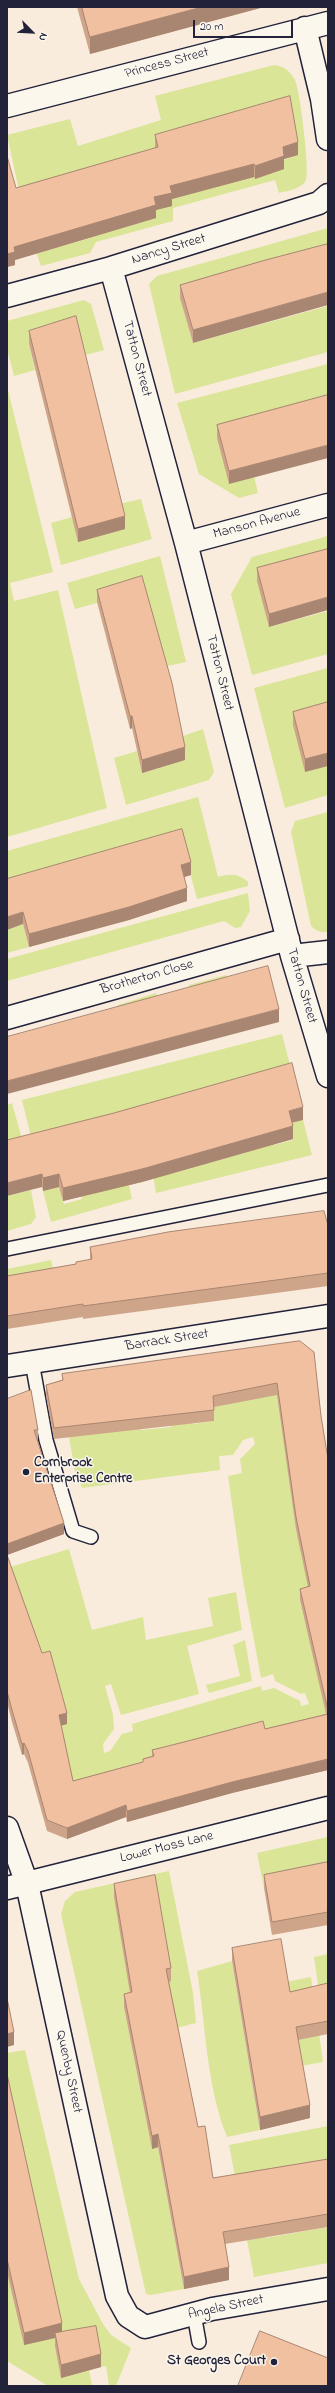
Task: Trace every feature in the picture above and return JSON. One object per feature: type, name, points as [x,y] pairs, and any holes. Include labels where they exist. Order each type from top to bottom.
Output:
[{"type":"street","name":"Princess Street","points":[[7,106],[328,23]]},
{"type":"street","points":[[305,28],[322,99],[328,139]]},
{"type":"street","name":"Nancy Street","points":[[7,296],[111,268],[319,203],[328,196]]},
{"type":"street","name":"Tatton Street","points":[[111,268],[186,543],[290,948],[328,1076]]},
{"type":"street","name":"Manson Avenue","points":[[186,543],[328,505]]},
{"type":"street","name":"Brotherton Close","points":[[7,1018],[290,948],[328,952]]},
{"type":"street","name":"Barrack Street","points":[[7,1366],[328,1316]]},
{"type":"street","name":"Lower Moss Lane","points":[[17,1886],[328,1808]]},
{"type":"street","name":"Quenby Street","points":[[7,1828],[17,1886],[117,2296],[128,2316]]},
{"type":"street","name":"Angela Street","points":[[128,2316],[145,2327],[194,2314],[328,2289]]},
{"type":"lane","points":[[7,1249],[328,1185]]},
{"type":"lane","points":[[32,1362],[46,1440],[73,1531],[91,1537]]},
{"type":"lane","points":[[194,2314],[199,2342]]},
{"type":"green space","points":[[274,65],[281,66],[289,72],[295,80],[297,87],[304,130],[307,162],[306,180],[301,186],[279,193],[275,180],[173,208],[173,221],[96,242],[90,253],[41,266],[33,244],[59,247],[90,238],[87,229],[123,217],[126,227],[142,222],[154,210],[172,205],[168,193],[192,192],[212,187],[231,179],[252,167],[255,179],[283,160],[298,155],[21,200],[7,135],[70,119],[78,146],[161,120],[155,96]]},
{"type":"green space","points":[[328,228],[328,256],[180,297],[193,343],[328,306],[328,352],[175,394],[149,284],[157,276]]},
{"type":"green space","points":[[84,300],[91,304],[104,350],[82,356],[29,344],[35,370],[14,376],[7,349],[7,321]]},
{"type":"green space","points":[[328,364],[328,408],[254,476],[258,493],[239,498],[199,474],[177,403]]},
{"type":"green space","points":[[7,386],[53,572],[10,583],[14,601],[58,590],[107,808],[7,837]]},
{"type":"green space","points":[[141,499],[152,539],[61,565],[51,523],[72,517],[79,542],[119,504]]},
{"type":"green space","points":[[328,536],[328,562],[269,627],[328,611],[328,654],[252,675],[231,594],[252,557]]},
{"type":"green space","points":[[160,556],[186,662],[163,667],[97,603],[75,609],[67,583]]},
{"type":"green space","points":[[328,668],[328,795],[285,808],[254,688]]},
{"type":"green space","points":[[203,729],[214,772],[209,780],[126,805],[114,758],[137,751],[142,773],[185,760],[180,737]]},
{"type":"green space","points":[[198,797],[218,877],[230,875],[237,876],[248,882],[248,886],[197,899],[182,842],[7,892],[7,851]]},
{"type":"green space","points":[[328,812],[328,932],[321,932],[311,926],[291,832],[295,821]]},
{"type":"green space","points":[[248,893],[250,911],[241,927],[235,928],[224,921],[7,981],[7,959]]},
{"type":"green space","points":[[23,924],[29,947],[7,953],[7,930]]},
{"type":"green space","points":[[226,975],[230,989],[193,998],[189,985]]},
{"type":"green space","points":[[156,993],[160,1008],[121,1019],[118,1005]]},
{"type":"green space","points":[[282,1034],[291,1069],[31,1137],[22,1100]]},
{"type":"green space","points":[[12,1103],[22,1139],[7,1142],[7,1105]]},
{"type":"green space","points":[[303,1120],[312,1155],[156,1193],[151,1163],[173,1173],[192,1168],[189,1152],[271,1130],[274,1145],[293,1140],[289,1123]]},
{"type":"green space","points":[[78,1183],[129,1185],[132,1199],[51,1222],[43,1191],[59,1187],[64,1204],[82,1199]]},
{"type":"green space","points":[[31,1190],[36,1217],[31,1224],[7,1231],[7,1196]]},
{"type":"green space","points":[[51,1260],[56,1280],[7,1289],[7,1269]]},
{"type":"green space","points":[[280,1392],[310,1597],[300,1600],[318,1676],[328,1673],[328,1737],[77,1797],[59,1726],[67,1724],[37,1665],[7,1568],[69,1549],[92,1630],[143,1617],[146,1640],[213,1626],[208,1598],[236,1592],[242,1630],[187,1646],[199,1694],[121,1715],[111,1684],[105,1686],[113,1715],[114,1729],[103,1744],[104,1753],[110,1751],[122,1734],[133,1731],[132,1724],[261,1686],[262,1691],[274,1688],[300,1701],[301,1706],[309,1704],[305,1693],[301,1694],[275,1681],[273,1674],[261,1678],[243,1581],[228,1476],[242,1473],[240,1459],[255,1444],[253,1437],[243,1440],[233,1455],[219,1456],[220,1470],[82,1488],[75,1471],[69,1437],[139,1420],[141,1430],[171,1427],[169,1416],[191,1413],[193,1424],[214,1421],[213,1407]]},
{"type":"green space","points":[[245,1640],[252,1681],[209,1693],[206,1685],[240,1676],[233,1645]]},
{"type":"green space","points":[[328,1837],[328,1875],[264,1888],[257,1853]]},
{"type":"green space","points":[[169,1871],[193,1993],[196,2023],[176,2028],[124,2007],[152,2148],[158,2147],[184,2289],[151,2295],[146,2294],[61,1914],[65,1901],[75,1892]]},
{"type":"green space","points":[[328,1954],[328,1997],[320,1998],[314,1957]]},
{"type":"green space","points":[[232,1961],[260,2130],[227,2137],[220,2117],[211,2076],[197,1971]]},
{"type":"green space","points":[[311,1977],[315,2006],[292,2010],[286,1982]]},
{"type":"green space","points":[[319,2033],[323,2062],[301,2066],[296,2037]]},
{"type":"green space","points":[[25,2050],[79,2279],[103,2324],[111,2335],[131,2348],[116,2386],[109,2386],[106,2366],[89,2370],[92,2386],[48,2386],[7,2361],[7,2053]]},
{"type":"green space","points":[[328,2126],[328,2173],[255,2184],[266,2238],[328,2227],[328,2263],[254,2277],[229,2145]]},
{"type":"building","points":[[82,7],[202,7],[90,37]]},
{"type":"building","points":[[290,96],[298,142],[283,147],[284,156],[255,166],[254,164],[170,186],[172,193],[154,197],[156,205],[14,247],[15,252],[7,254],[7,156],[16,188],[158,147],[155,135]]},
{"type":"building","points":[[328,244],[328,292],[193,330],[180,285],[262,261]]},
{"type":"building","points":[[76,316],[125,516],[78,529],[29,331]]},
{"type":"building","points":[[328,395],[328,445],[229,471],[217,425]]},
{"type":"building","points":[[328,549],[328,597],[269,614],[257,568]]},
{"type":"building","points":[[142,576],[172,683],[185,747],[142,760],[132,716],[130,716],[97,590]]},
{"type":"building","points":[[328,702],[328,753],[305,759],[293,712]]},
{"type":"building","points":[[182,829],[191,862],[181,865],[187,888],[129,907],[29,934],[23,912],[7,917],[7,879]]},
{"type":"building","points":[[268,966],[279,1009],[7,1081],[7,1037]]},
{"type":"building","points":[[292,1063],[303,1107],[289,1111],[293,1126],[142,1169],[63,1188],[59,1174],[43,1178],[42,1174],[7,1183],[7,1140],[114,1113]]},
{"type":"building","points":[[324,1211],[328,1225],[328,1273],[83,1306],[83,1304],[7,1316],[7,1276],[76,1264],[76,1262],[92,1259],[90,1247],[168,1232]]},
{"type":"building","points":[[300,1341],[314,1352],[321,1416],[328,1459],[328,1710],[300,1589],[310,1586],[296,1517],[277,1383],[213,1396],[214,1410],[54,1428],[46,1385],[63,1380],[62,1374]]},
{"type":"building","name":"Cornbrook Enterprise Centre","points":[[31,1390],[38,1430],[34,1430],[64,1523],[7,1544],[7,1399]]},
{"type":"building","points":[[7,1555],[42,1653],[50,1651],[67,1713],[59,1715],[73,1781],[143,1762],[143,1759],[154,1756],[152,1750],[263,1721],[265,1729],[328,1714],[328,1759],[232,1782],[127,1811],[126,1805],[67,1828],[47,1820],[28,1751],[24,1743],[22,1744],[7,1691]]},
{"type":"building","points":[[328,1862],[328,1912],[272,1922],[264,1875]]},
{"type":"building","points":[[155,1875],[171,1968],[166,1969],[198,2127],[205,2126],[213,2178],[328,2159],[328,2214],[223,2232],[229,2267],[184,2277],[158,2134],[152,2136],[124,1994],[132,1992],[114,1884]]},
{"type":"building","points":[[281,1939],[290,1992],[328,1983],[328,2021],[296,2027],[310,2105],[260,2117],[232,1948]]},
{"type":"building","points":[[7,1998],[14,2032],[7,2034]]},
{"type":"building","points":[[7,2074],[62,2323],[24,2333],[7,2259]]},
{"type":"building","points":[[96,2326],[101,2354],[61,2365],[55,2333]]},
{"type":"building","points":[[260,2331],[328,2358],[328,2386],[238,2386]]},
{"type":"place","name":"Cornbrook Enterprise Centre","points":[[26,1472]]},
{"type":"place","name":"St Georges Court","points":[[274,2362]]}]
